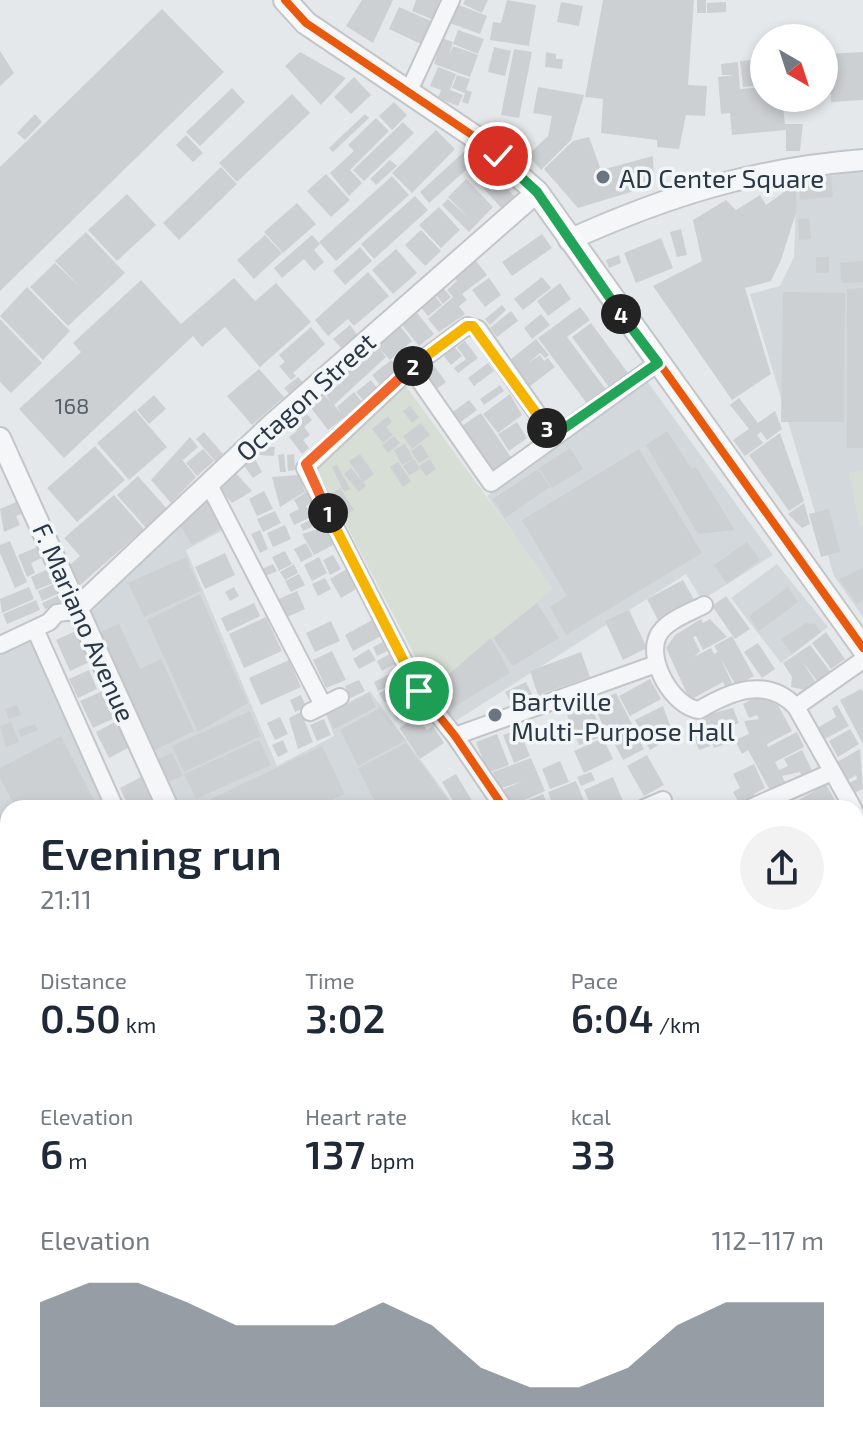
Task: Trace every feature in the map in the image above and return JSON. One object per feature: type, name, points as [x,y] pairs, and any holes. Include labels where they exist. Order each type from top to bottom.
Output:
[{"type":"main road","points":[[285,0],[306,23],[492,150],[537,192],[863,648]]},
{"type":"street","points":[[408,93],[451,0]]},
{"type":"street","points":[[569,240],[637,211],[727,180],[800,165],[863,160]]},
{"type":"street","name":"Octagon Street","points":[[76,609],[208,483],[537,192]]},
{"type":"street","points":[[499,800],[455,736],[419,691],[305,468],[411,368],[467,326],[473,326],[553,436]]},
{"type":"street","points":[[411,368],[491,483],[658,363]]},
{"type":"street","name":"F. Mariano Avenue","points":[[0,438],[164,800]]},
{"type":"street","points":[[208,483],[317,709],[340,697]]},
{"type":"street","points":[[704,605],[669,624],[659,634],[654,650],[656,664],[674,693],[692,709],[699,710],[733,692],[751,688],[785,695],[796,707],[848,800]]},
{"type":"street","points":[[0,645],[42,626],[61,624],[76,609]]},
{"type":"street","points":[[42,626],[112,800]]},
{"type":"street","points":[[796,707],[863,660]]},
{"type":"street","points":[[455,736],[656,664]]},
{"type":"street","points":[[771,800],[832,772]]},
{"type":"shaded area","points":[[863,167],[863,617],[834,576],[750,294],[780,286],[794,257],[797,173]]},
{"type":"shaded area","points":[[647,381],[773,555],[702,600],[686,574],[454,722],[436,696],[552,588],[487,496]]},
{"type":"shaded area","points":[[405,385],[553,588],[436,696],[317,469]]},
{"type":"shaded area","points":[[863,470],[863,526],[860,527],[849,473]]},
{"type":"shaded area","points":[[205,492],[225,529],[186,550],[277,766],[334,736],[326,714],[370,691],[450,800],[172,800],[84,616]]},
{"type":"shaded area","points":[[777,564],[828,627],[781,663],[731,598]]},
{"type":"shaded area","points":[[45,634],[119,800],[0,800],[0,655]]},
{"type":"building","points":[[362,0],[393,0],[373,43],[346,26]]},
{"type":"building","points":[[416,0],[442,0],[434,20],[412,11]]},
{"type":"building","points":[[465,0],[488,0],[482,13],[463,4]]},
{"type":"building","points":[[507,0],[536,5],[529,46],[490,40],[493,22],[501,23]]},
{"type":"building","points":[[603,0],[694,0],[688,85],[707,86],[705,116],[686,115],[679,149],[657,147],[657,140],[601,133],[603,99],[585,97]]},
{"type":"building","points":[[697,0],[706,0],[706,13],[697,13]]},
{"type":"building","points":[[561,2],[583,6],[579,26],[557,22]]},
{"type":"building","points":[[726,2],[726,12],[707,13],[707,3]]},
{"type":"building","points":[[454,3],[487,16],[480,34],[447,22]]},
{"type":"building","points":[[399,7],[431,21],[421,44],[389,29]]},
{"type":"building","points":[[162,9],[224,72],[0,291],[0,167]]},
{"type":"building","points":[[458,30],[484,39],[478,54],[453,44]]},
{"type":"building","points":[[442,38],[453,42],[449,55],[453,46],[478,55],[470,77],[434,64]]},
{"type":"building","points":[[494,47],[511,51],[505,76],[488,72]]},
{"type":"building","points":[[514,49],[532,52],[519,118],[501,115]]},
{"type":"building","points":[[0,51],[14,73],[0,86]]},
{"type":"building","points":[[300,52],[346,78],[321,105],[285,66]]},
{"type":"building","points":[[546,52],[556,54],[556,59],[563,59],[562,69],[545,67]]},
{"type":"building","points":[[863,52],[863,100],[838,102],[838,53]]},
{"type":"building","points":[[750,60],[750,86],[743,87],[740,61]]},
{"type":"building","points":[[738,62],[740,89],[750,88],[750,112],[784,112],[785,124],[803,124],[800,151],[786,151],[786,130],[732,135],[730,113],[721,114],[718,77],[735,75],[722,75],[721,64]]},
{"type":"building","points":[[438,67],[456,74],[450,90],[463,95],[458,106],[438,98],[441,90],[430,86]]},
{"type":"building","points":[[457,75],[470,79],[466,90],[472,92],[468,104],[462,102],[465,93],[452,88]]},
{"type":"building","points":[[354,77],[371,95],[351,114],[334,97]]},
{"type":"building","points":[[538,87],[584,95],[571,140],[541,170],[528,155],[548,136],[552,116],[533,113]]},
{"type":"building","points":[[232,88],[245,102],[200,146],[186,132]]},
{"type":"building","points":[[292,94],[310,113],[237,182],[219,163]]},
{"type":"building","points":[[394,102],[407,115],[392,130],[379,116]]},
{"type":"building","points":[[35,114],[42,122],[25,140],[17,133]]},
{"type":"building","points":[[365,114],[369,118],[333,152],[329,148]]},
{"type":"building","points":[[376,118],[389,131],[350,170],[362,183],[349,196],[330,173],[354,151],[348,145]]},
{"type":"building","points":[[403,122],[414,133],[364,181],[353,170]]},
{"type":"building","points":[[436,130],[455,149],[412,193],[392,173]]},
{"type":"building","points":[[186,135],[203,153],[193,162],[176,145]]},
{"type":"building","name":"AD Center Square","points":[[589,137],[601,170],[653,156],[654,185],[578,208],[544,169],[573,141]]},
{"type":"building","points":[[466,150],[476,161],[429,203],[420,192]]},
{"type":"building","points":[[390,160],[397,166],[376,185],[370,179]]},
{"type":"building","points":[[221,167],[237,184],[179,240],[163,223]]},
{"type":"building","points":[[489,169],[515,197],[502,209],[477,181]]},
{"type":"building","points":[[326,174],[350,200],[331,217],[307,191]]},
{"type":"building","points":[[797,174],[796,213],[781,260],[771,281],[745,288],[771,374],[732,400],[653,286],[702,261],[693,220],[726,200],[736,210],[760,195],[766,205],[791,187]]},
{"type":"building","points":[[392,176],[409,195],[336,261],[319,242]]},
{"type":"building","points":[[831,176],[833,197],[800,200],[799,179]]},
{"type":"building","points":[[466,179],[493,207],[469,232],[442,205],[448,199],[470,219],[448,197]]},
{"type":"building","points":[[127,194],[156,225],[117,261],[88,230]]},
{"type":"building","points":[[415,196],[428,210],[374,259],[361,244]]},
{"type":"building","points":[[297,203],[316,224],[283,253],[264,232]]},
{"type":"building","points":[[439,207],[460,230],[441,248],[419,225]]},
{"type":"building","points":[[809,218],[811,239],[799,240],[798,219]]},
{"type":"building","points":[[681,229],[687,255],[677,257],[670,232]]},
{"type":"building","points":[[421,230],[441,251],[425,266],[405,245]]},
{"type":"building","points":[[86,232],[125,273],[68,326],[30,287],[55,263],[80,287],[55,261]]},
{"type":"building","points":[[542,234],[552,248],[512,276],[502,262]]},
{"type":"building","points":[[265,235],[282,253],[254,279],[237,260]]},
{"type":"building","points":[[312,235],[320,244],[314,250],[324,262],[314,271],[304,259],[282,278],[274,268]]},
{"type":"building","points":[[661,238],[673,268],[636,283],[624,253]]},
{"type":"building","points":[[360,247],[372,261],[345,285],[333,271]]},
{"type":"building","points":[[396,249],[417,273],[393,294],[372,270]]},
{"type":"building","points":[[619,255],[621,263],[609,268],[606,260]]},
{"type":"building","points":[[473,257],[487,275],[462,294],[467,300],[459,306],[465,314],[439,332],[428,319],[453,297],[447,290],[457,281],[452,274]]},
{"type":"building","points":[[816,257],[829,257],[829,273],[816,273]]},
{"type":"building","points":[[863,261],[863,282],[842,283],[840,263]]},
{"type":"building","points":[[368,272],[389,296],[354,326],[348,319],[328,336],[315,320]]},
{"type":"building","points":[[542,277],[551,288],[523,310],[514,299]]},
{"type":"building","points":[[234,278],[255,301],[276,283],[311,322],[260,367],[225,327],[202,347],[193,336],[64,458],[19,409],[81,352],[73,343],[141,280],[181,324]]},
{"type":"building","points":[[489,278],[501,295],[485,307],[472,290]]},
{"type":"building","points":[[560,283],[571,299],[548,316],[537,301]]},
{"type":"building","points":[[27,287],[70,331],[43,360],[0,316]]},
{"type":"building","points":[[443,288],[451,297],[443,304],[435,294]]},
{"type":"building","points":[[863,288],[863,448],[847,448],[847,289]]},
{"type":"building","points":[[783,292],[845,293],[844,422],[781,422]]},
{"type":"building","points":[[434,295],[442,305],[428,316],[420,306]]},
{"type":"building","points":[[502,305],[506,310],[490,325],[485,319]]},
{"type":"building","points":[[580,307],[590,320],[567,337],[607,391],[588,405],[538,338]]},
{"type":"building","points":[[414,309],[434,334],[419,346],[399,321]]},
{"type":"building","points":[[511,311],[518,321],[497,337],[490,328]]},
{"type":"building","points":[[541,314],[550,325],[532,339],[524,328]]},
{"type":"building","points":[[0,319],[42,363],[11,393],[0,382]]},
{"type":"building","points":[[591,323],[628,373],[609,387],[572,337]]},
{"type":"building","points":[[398,324],[412,341],[390,360],[378,347],[386,357],[334,405],[342,414],[337,407],[354,392],[363,403],[328,430],[308,404],[322,393],[331,402],[326,395],[343,381],[339,376]]},
{"type":"building","points":[[350,325],[359,337],[343,350],[333,339]]},
{"type":"building","points":[[311,327],[325,344],[293,373],[296,376],[291,380],[279,366],[285,362],[279,355]]},
{"type":"building","points":[[536,339],[549,355],[545,358],[540,353],[528,363],[540,355],[544,361],[548,358],[555,367],[525,390],[506,363]]},
{"type":"building","points":[[465,341],[478,358],[458,373],[454,368],[466,359],[457,347]]},
{"type":"building","points":[[454,346],[462,356],[451,365],[443,355]]},
{"type":"building","points":[[391,360],[399,369],[380,385],[372,375]]},
{"type":"building","points":[[432,363],[446,382],[435,390],[421,371]]},
{"type":"building","points":[[488,363],[494,371],[474,386],[468,378]]},
{"type":"building","points":[[259,369],[284,397],[252,425],[227,396]]},
{"type":"building","points":[[298,377],[304,383],[290,395],[284,388]]},
{"type":"building","points":[[371,380],[377,388],[363,400],[356,392]]},
{"type":"building","points":[[500,385],[504,391],[484,405],[480,399]]},
{"type":"building","points":[[510,394],[522,415],[498,433],[483,414]]},
{"type":"building","points":[[154,395],[166,409],[149,424],[137,410]]},
{"type":"building","points":[[739,398],[758,423],[775,411],[782,429],[767,440],[761,432],[757,435],[763,443],[745,456],[733,440],[749,429],[730,405]]},
{"type":"building","points":[[469,400],[477,410],[454,427],[446,417]]},
{"type":"building","points":[[410,406],[419,417],[412,423],[403,411]]},
{"type":"building","points":[[135,410],[167,447],[129,480],[97,443]]},
{"type":"building","points":[[306,413],[312,420],[304,427],[310,435],[303,440],[309,448],[302,454],[289,437],[297,431],[289,422]]},
{"type":"building","points":[[481,413],[512,459],[489,475],[457,429]]},
{"type":"building","points":[[388,416],[392,422],[386,427],[393,435],[383,443],[372,429]]},
{"type":"building","points":[[517,422],[527,438],[509,451],[498,434]]},
{"type":"building","points":[[421,423],[430,435],[412,449],[403,436]]},
{"type":"building","points":[[667,431],[692,469],[696,467],[735,530],[698,534],[646,445]]},
{"type":"building","points":[[204,432],[223,454],[215,461],[196,439]]},
{"type":"building","points":[[780,433],[804,501],[789,511],[749,455]]},
{"type":"building","points":[[394,436],[400,443],[388,453],[382,445]]},
{"type":"building","points":[[190,437],[198,447],[183,460],[180,457],[196,477],[171,503],[151,480]]},
{"type":"building","points":[[405,444],[413,459],[402,465],[394,450]]},
{"type":"building","points":[[421,444],[429,457],[419,463],[411,451]]},
{"type":"building","points":[[95,446],[125,480],[77,522],[47,488]]},
{"type":"building","points":[[260,446],[275,447],[274,456],[259,455]]},
{"type":"building","points":[[570,448],[583,469],[552,488],[539,468]]},
{"type":"building","points":[[203,449],[214,461],[197,476],[186,463]]},
{"type":"building","points":[[639,449],[702,553],[566,635],[550,607],[567,596],[522,520]]},
{"type":"building","points":[[284,454],[286,472],[280,472],[278,455]]},
{"type":"building","points":[[294,454],[295,470],[288,471],[287,455]]},
{"type":"building","points":[[360,454],[374,474],[363,482],[349,461]]},
{"type":"building","points":[[253,455],[262,472],[253,478],[242,463]]},
{"type":"building","points":[[414,459],[420,469],[409,475],[403,466]]},
{"type":"building","points":[[430,459],[436,469],[426,476],[419,466]]},
{"type":"building","points":[[398,462],[411,481],[403,487],[390,467]]},
{"type":"building","points":[[337,465],[350,489],[344,492],[332,467]]},
{"type":"building","points":[[351,468],[366,486],[359,492],[344,474]]},
{"type":"building","points":[[538,469],[550,487],[505,518],[493,499]]},
{"type":"building","points":[[234,471],[252,491],[232,503],[217,486]]},
{"type":"building","points":[[299,475],[305,492],[280,507],[272,477]]},
{"type":"building","points":[[138,476],[167,509],[146,528],[117,495]]},
{"type":"building","points":[[340,488],[354,510],[346,515],[331,494]]},
{"type":"building","points":[[264,491],[273,509],[257,516],[249,499]]},
{"type":"building","points":[[306,492],[312,502],[306,506],[311,517],[294,525],[289,514],[299,509],[294,500]]},
{"type":"building","points":[[114,495],[144,529],[79,586],[64,570],[80,556],[64,538]]},
{"type":"building","points":[[23,499],[28,511],[16,516],[20,525],[4,532],[0,509]]},
{"type":"building","points":[[207,499],[223,527],[192,545],[176,518]]},
{"type":"building","points":[[804,503],[810,524],[802,528],[788,514]]},
{"type":"building","points":[[829,509],[840,552],[821,557],[809,514]]},
{"type":"building","points":[[275,511],[281,523],[263,532],[257,519]]},
{"type":"building","points":[[317,517],[320,523],[303,531],[300,525]]},
{"type":"building","points":[[285,525],[291,539],[273,547],[267,533]]},
{"type":"building","points":[[328,526],[337,543],[314,555],[302,534]]},
{"type":"building","points":[[260,530],[268,549],[260,553],[251,534]]},
{"type":"building","points":[[10,541],[27,582],[15,588],[0,553],[0,545]]},
{"type":"building","points":[[747,542],[760,560],[727,584],[714,565]]},
{"type":"building","points":[[306,543],[313,556],[301,562],[294,549]]},
{"type":"building","points":[[40,546],[44,557],[31,563],[35,573],[27,577],[18,555]]},
{"type":"building","points":[[285,551],[292,564],[279,571],[272,557]]},
{"type":"building","points":[[225,553],[235,575],[205,589],[195,567]]},
{"type":"building","points":[[333,555],[341,569],[330,575],[323,560]]},
{"type":"building","points":[[186,557],[201,591],[144,617],[128,583]]},
{"type":"building","points":[[319,557],[327,573],[312,581],[304,565]]},
{"type":"building","points":[[273,564],[277,571],[264,577],[260,570]]},
{"type":"building","points":[[294,564],[298,573],[285,580],[280,572]]},
{"type":"building","points":[[50,568],[56,582],[36,590],[31,577]]},
{"type":"building","points":[[863,568],[863,599],[857,604],[839,579]]},
{"type":"building","points":[[347,569],[358,588],[341,598],[330,579]]},
{"type":"building","points":[[299,574],[305,585],[291,592],[285,581]]},
{"type":"building","points":[[325,578],[331,589],[318,596],[312,584]]},
{"type":"building","points":[[683,580],[697,605],[659,622],[647,599]]},
{"type":"building","points":[[56,583],[60,593],[42,601],[38,591]]},
{"type":"building","points":[[29,587],[34,599],[2,613],[0,599]]},
{"type":"building","points":[[234,587],[239,596],[230,601],[225,592]]},
{"type":"building","points":[[788,587],[798,602],[759,631],[749,616]]},
{"type":"building","points":[[297,591],[305,609],[287,617],[279,599]]},
{"type":"building","points":[[62,594],[65,601],[45,609],[42,603]]},
{"type":"building","points":[[200,594],[248,703],[198,732],[147,620]]},
{"type":"building","points":[[726,596],[750,629],[735,639],[712,606]]},
{"type":"building","points":[[36,600],[40,610],[7,624],[3,614]]},
{"type":"building","points":[[254,603],[260,616],[227,632],[221,618]]},
{"type":"building","points":[[537,603],[559,638],[513,666],[493,638]]},
{"type":"building","points":[[629,610],[647,648],[623,660],[605,621]]},
{"type":"building","points":[[266,617],[282,651],[244,668],[229,634]]},
{"type":"building","points":[[374,619],[383,635],[353,651],[345,635]]},
{"type":"building","points":[[701,619],[703,623],[710,619],[727,637],[703,650],[696,636],[693,637],[700,651],[694,657],[711,648],[714,654],[718,652],[714,646],[732,636],[754,676],[736,686],[720,657],[733,685],[726,688],[723,682],[690,700],[666,648],[675,635]]},
{"type":"building","points":[[331,621],[340,641],[315,652],[306,633]]},
{"type":"building","points":[[806,623],[815,624],[821,632],[792,654],[781,639]]},
{"type":"building","points":[[119,624],[140,669],[161,659],[194,731],[153,751],[98,633]]},
{"type":"building","points":[[78,630],[92,661],[70,671],[56,640]]},
{"type":"building","points":[[826,632],[845,659],[831,669],[812,643]]},
{"type":"building","points":[[491,638],[510,673],[452,708],[436,685]]},
{"type":"building","points":[[387,640],[392,649],[377,656],[373,647]]},
{"type":"building","points":[[758,643],[775,669],[762,678],[744,652]]},
{"type":"building","points":[[810,645],[830,671],[817,681],[802,661],[816,683],[806,690],[791,687],[792,677],[783,663]]},
{"type":"building","points":[[369,649],[376,660],[359,669],[353,659]]},
{"type":"building","points":[[332,651],[346,680],[326,688],[313,660]]},
{"type":"building","points":[[393,652],[398,662],[382,671],[377,661]]},
{"type":"building","points":[[581,652],[590,677],[538,695],[530,671]]},
{"type":"building","points":[[289,660],[301,687],[261,705],[249,678]]},
{"type":"building","points":[[89,670],[97,689],[78,698],[69,679]]},
{"type":"building","points":[[398,670],[402,679],[378,691],[374,682]]},
{"type":"building","points":[[650,679],[661,699],[630,716],[619,696]]},
{"type":"building","points":[[359,680],[365,691],[351,698],[345,686]]},
{"type":"building","points":[[403,681],[407,690],[384,702],[379,693]]},
{"type":"building","points":[[526,682],[533,696],[513,707],[505,692]]},
{"type":"building","points":[[861,689],[863,692],[863,744],[840,700]]},
{"type":"building","points":[[105,690],[117,717],[93,728],[80,701]]},
{"type":"building","points":[[369,693],[376,707],[334,729],[327,715]]},
{"type":"building","points":[[616,693],[632,724],[608,736],[593,704]]},
{"type":"building","points":[[301,695],[306,707],[295,712],[290,700]]},
{"type":"building","points":[[406,695],[414,711],[397,720],[389,704]]},
{"type":"building","points":[[759,695],[778,705],[792,731],[767,744],[768,747],[797,732],[804,747],[775,762],[779,770],[788,766],[784,759],[802,750],[813,772],[802,777],[800,772],[782,776],[787,786],[772,794],[748,750],[742,754],[735,740],[749,734],[744,721],[759,719],[757,715],[749,718],[743,704]]},
{"type":"building","points":[[590,703],[603,736],[579,745],[566,712]]},
{"type":"building","points":[[17,705],[21,715],[9,719],[5,709]]},
{"type":"building","points":[[837,705],[849,726],[823,740],[817,728],[836,717],[832,708]]},
{"type":"building","points":[[663,706],[674,736],[650,750],[635,720]]},
{"type":"building","points":[[380,708],[406,740],[358,766],[340,730]]},
{"type":"building","points":[[733,708],[739,723],[729,727],[734,741],[714,748],[702,716]]},
{"type":"building","points":[[250,711],[261,736],[184,772],[172,746]]},
{"type":"building","points":[[301,712],[313,742],[298,749],[289,718]]},
{"type":"building","points":[[417,716],[427,730],[433,726],[444,743],[420,759],[399,728]]},
{"type":"building","points":[[280,717],[288,734],[275,740],[267,723]]},
{"type":"building","points":[[324,719],[331,735],[317,741],[310,725]]},
{"type":"building","points":[[117,721],[130,747],[109,758],[96,732]]},
{"type":"building","points":[[11,722],[19,742],[6,747],[0,726]]},
{"type":"building","points":[[35,724],[38,730],[21,737],[18,730]]},
{"type":"building","points":[[632,726],[644,749],[623,760],[611,737]]},
{"type":"building","points":[[702,726],[710,746],[699,750],[691,730]]},
{"type":"building","points":[[519,729],[530,756],[514,763],[503,735]]},
{"type":"building","points":[[850,729],[859,744],[838,757],[829,741]]},
{"type":"building","points":[[497,734],[509,765],[488,773],[476,742]]},
{"type":"building","points":[[61,736],[94,800],[12,800],[0,778],[0,768]]},
{"type":"building","points":[[603,738],[613,759],[584,773],[574,751]]},
{"type":"building","points":[[259,740],[271,765],[196,799],[184,774]]},
{"type":"building","points":[[283,740],[288,752],[278,757],[272,745]]},
{"type":"building","points":[[406,743],[448,800],[374,800],[358,768]]},
{"type":"building","points":[[322,746],[345,794],[332,800],[209,800]]},
{"type":"building","points":[[860,749],[863,789],[852,794],[847,784],[857,779],[856,775],[846,781],[835,763]]},
{"type":"building","points":[[172,753],[183,776],[165,783],[158,759]]},
{"type":"building","points":[[647,755],[664,785],[644,796],[627,766]]},
{"type":"building","points":[[531,758],[545,791],[525,800],[503,800],[499,791],[523,781],[499,789],[493,772]]},
{"type":"building","points":[[560,761],[569,782],[550,789],[542,769]]},
{"type":"building","points":[[754,764],[765,788],[754,794],[756,799],[737,800],[733,792],[740,788],[733,774]]},
{"type":"building","points":[[591,772],[595,780],[581,786],[577,777]]},
{"type":"building","points":[[456,774],[472,800],[452,800],[442,782]]},
{"type":"building","points":[[141,777],[152,800],[125,800],[120,788]]},
{"type":"building","points":[[613,777],[623,800],[588,800],[584,790]]},
{"type":"building","points":[[576,781],[584,800],[551,800],[548,792]]},
{"type":"building","points":[[826,784],[835,800],[799,800]]},
{"type":"building","points":[[543,794],[546,800],[529,800]]},
{"type":"cycle path","points":[[285,0],[306,23],[472,135],[537,192],[863,648]]},
{"type":"cycle path","points":[[499,800],[455,736],[419,691],[305,468],[411,368],[467,326],[478,329],[553,436]]},
{"type":"place","name":"AD Center Square","points":[[603,177]]},
{"type":"place","name":"Bartville Multi-Purpose Hall","points":[[495,715]]},
{"type":"route","points":[[419,691],[305,468],[306,464],[411,368],[467,326],[478,329],[553,436],[658,363],[587,267],[537,192],[498,156]]}]
